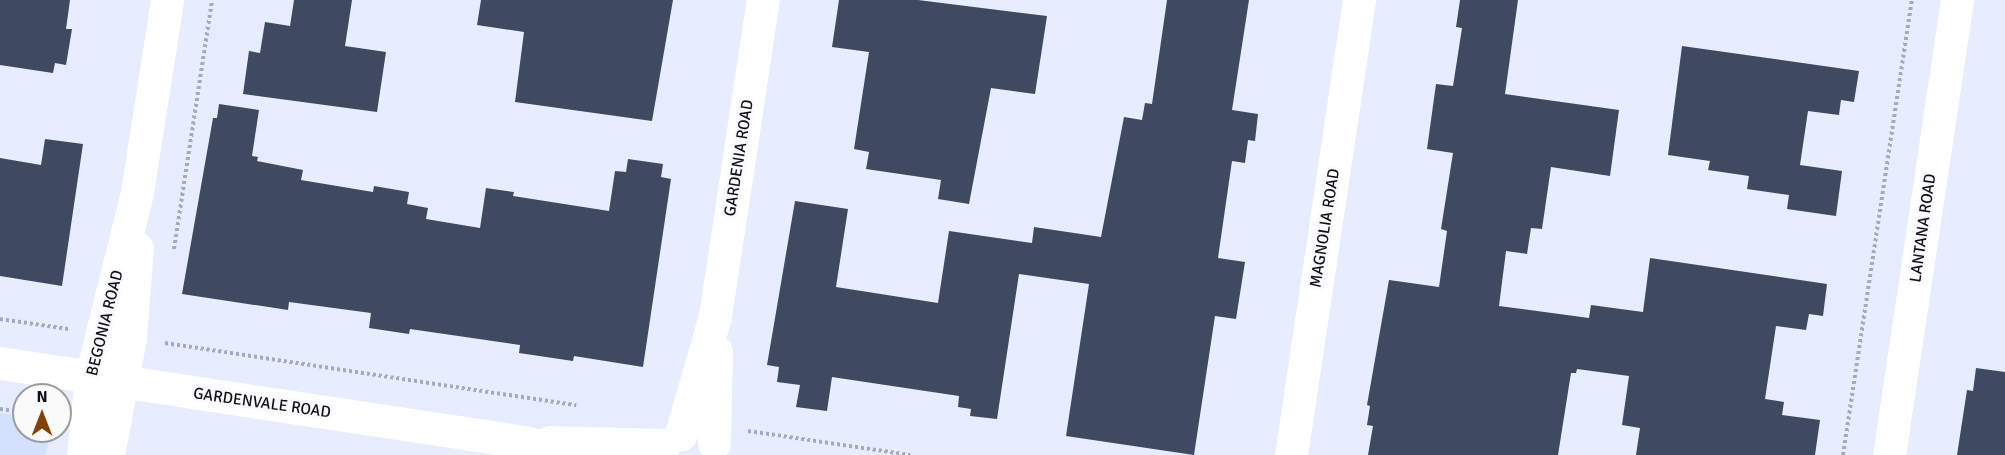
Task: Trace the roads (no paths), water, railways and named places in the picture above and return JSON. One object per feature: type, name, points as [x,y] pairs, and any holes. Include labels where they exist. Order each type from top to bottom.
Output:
[{"type":"street","name":"BEGONIA ROAD","points":[[108,455],[123,382],[136,293],[137,192],[167,0]]},
{"type":"street","name":"GARDENIA ROAD","points":[[718,438],[715,316],[763,0]]},
{"type":"street","name":"MAGNOLIA ROAD","points":[[1291,455],[1359,0]]},
{"type":"street","name":"LANTANA ROAD","points":[[1889,455],[1957,0]]},
{"type":"street","name":"GARDENIA ROAD","points":[[668,445],[715,316]]},
{"type":"street","name":"GARDENVALE ROAD","points":[[0,363],[524,442],[576,455]]},
{"type":"street","name":"BEGONIA ROAD","points":[[83,455],[123,382]]},
{"type":"street","name":"GARDENVALE ROAD","points":[[524,442],[668,445],[699,434],[718,438]]}]
